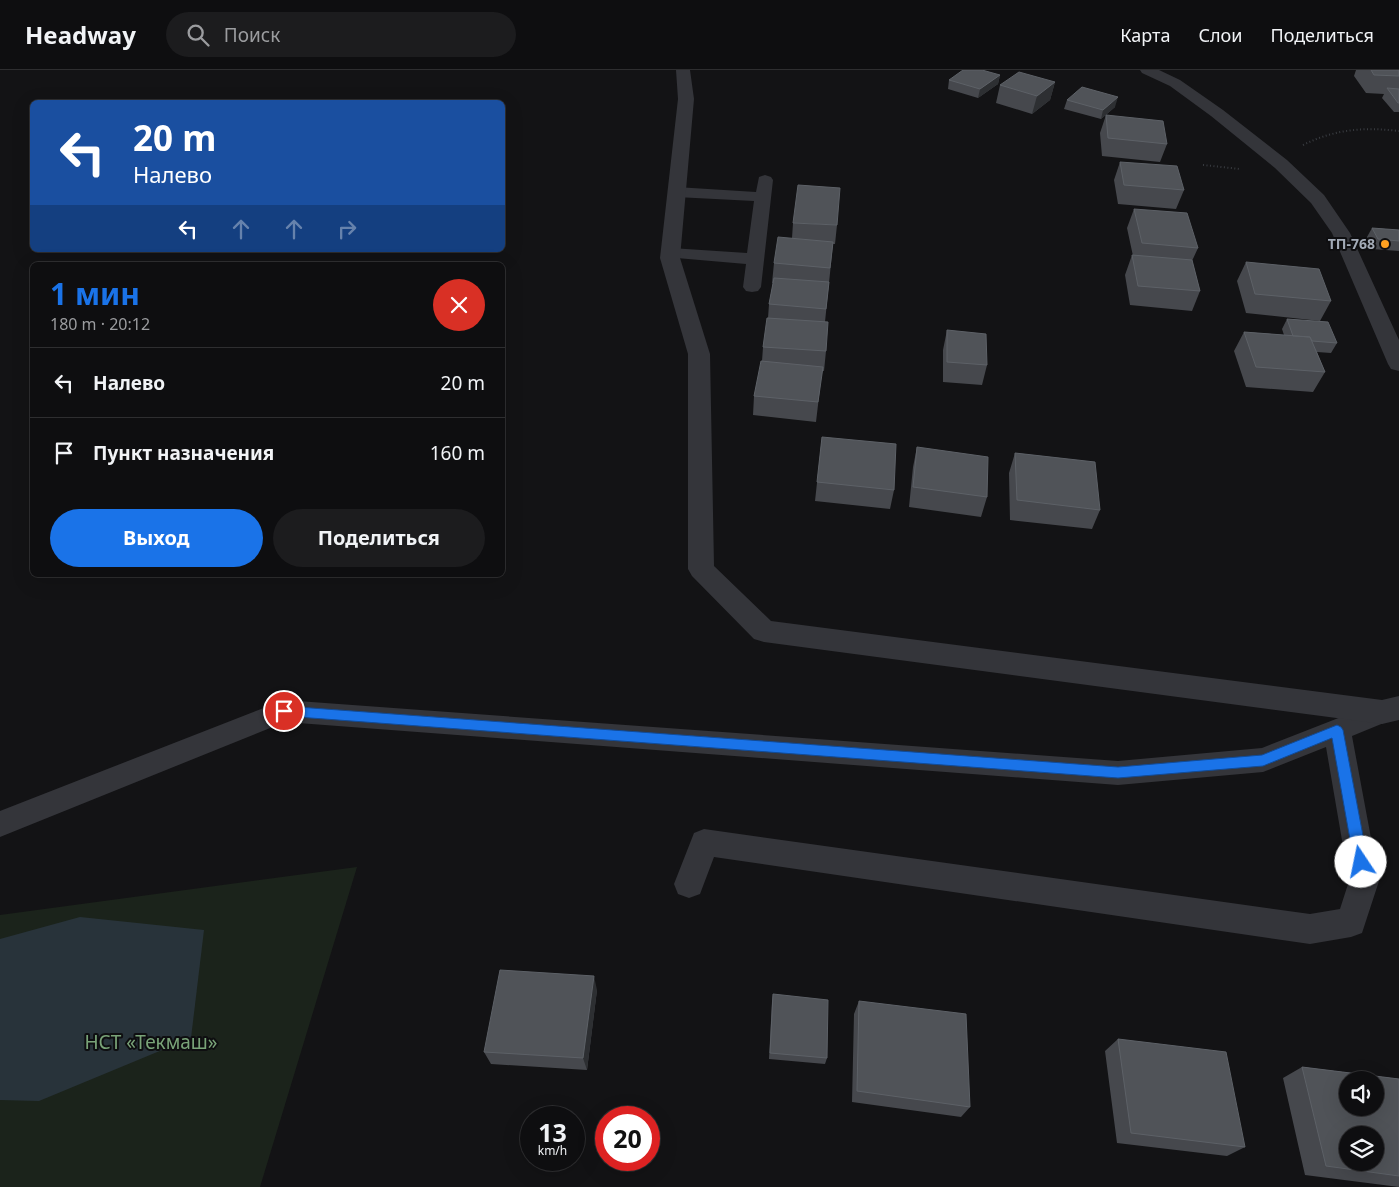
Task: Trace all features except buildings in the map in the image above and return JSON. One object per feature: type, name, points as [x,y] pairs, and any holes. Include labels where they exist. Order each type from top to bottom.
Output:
[{"type":"street","points":[[683,70],[686,99],[670,258],[699,354],[701,569],[764,631],[1391,710]]},
{"type":"street","points":[[1147,70],[1175,83],[1216,113],[1272,157],[1318,199],[1341,233],[1399,364]]},
{"type":"lane","points":[[676,192],[764,188],[752,287]]},
{"type":"lane","points":[[670,253],[756,259]]},
{"type":"lane","points":[[0,824],[284,711],[1118,773],[1263,760],[1391,710]]},
{"type":"lane","points":[[689,884],[704,842],[1310,930],[1351,922],[1364,881],[1337,730]]},
{"type":"path","points":[[1272,157],[1296,149],[1315,138],[1357,127],[1399,131]]},
{"type":"green space","name":"НСТ «Текмаш»","points":[[357,867],[260,1187],[0,1187],[0,915]]},
{"type":"shaded area","points":[[80,917],[204,930],[191,1038],[39,1101],[0,1100],[0,939]]},
{"type":"place","name":"ТП-768","points":[[1385,244]]},
{"type":"route","points":[[284,711],[1118,773],[1263,760],[1337,730],[1361,862]]}]
